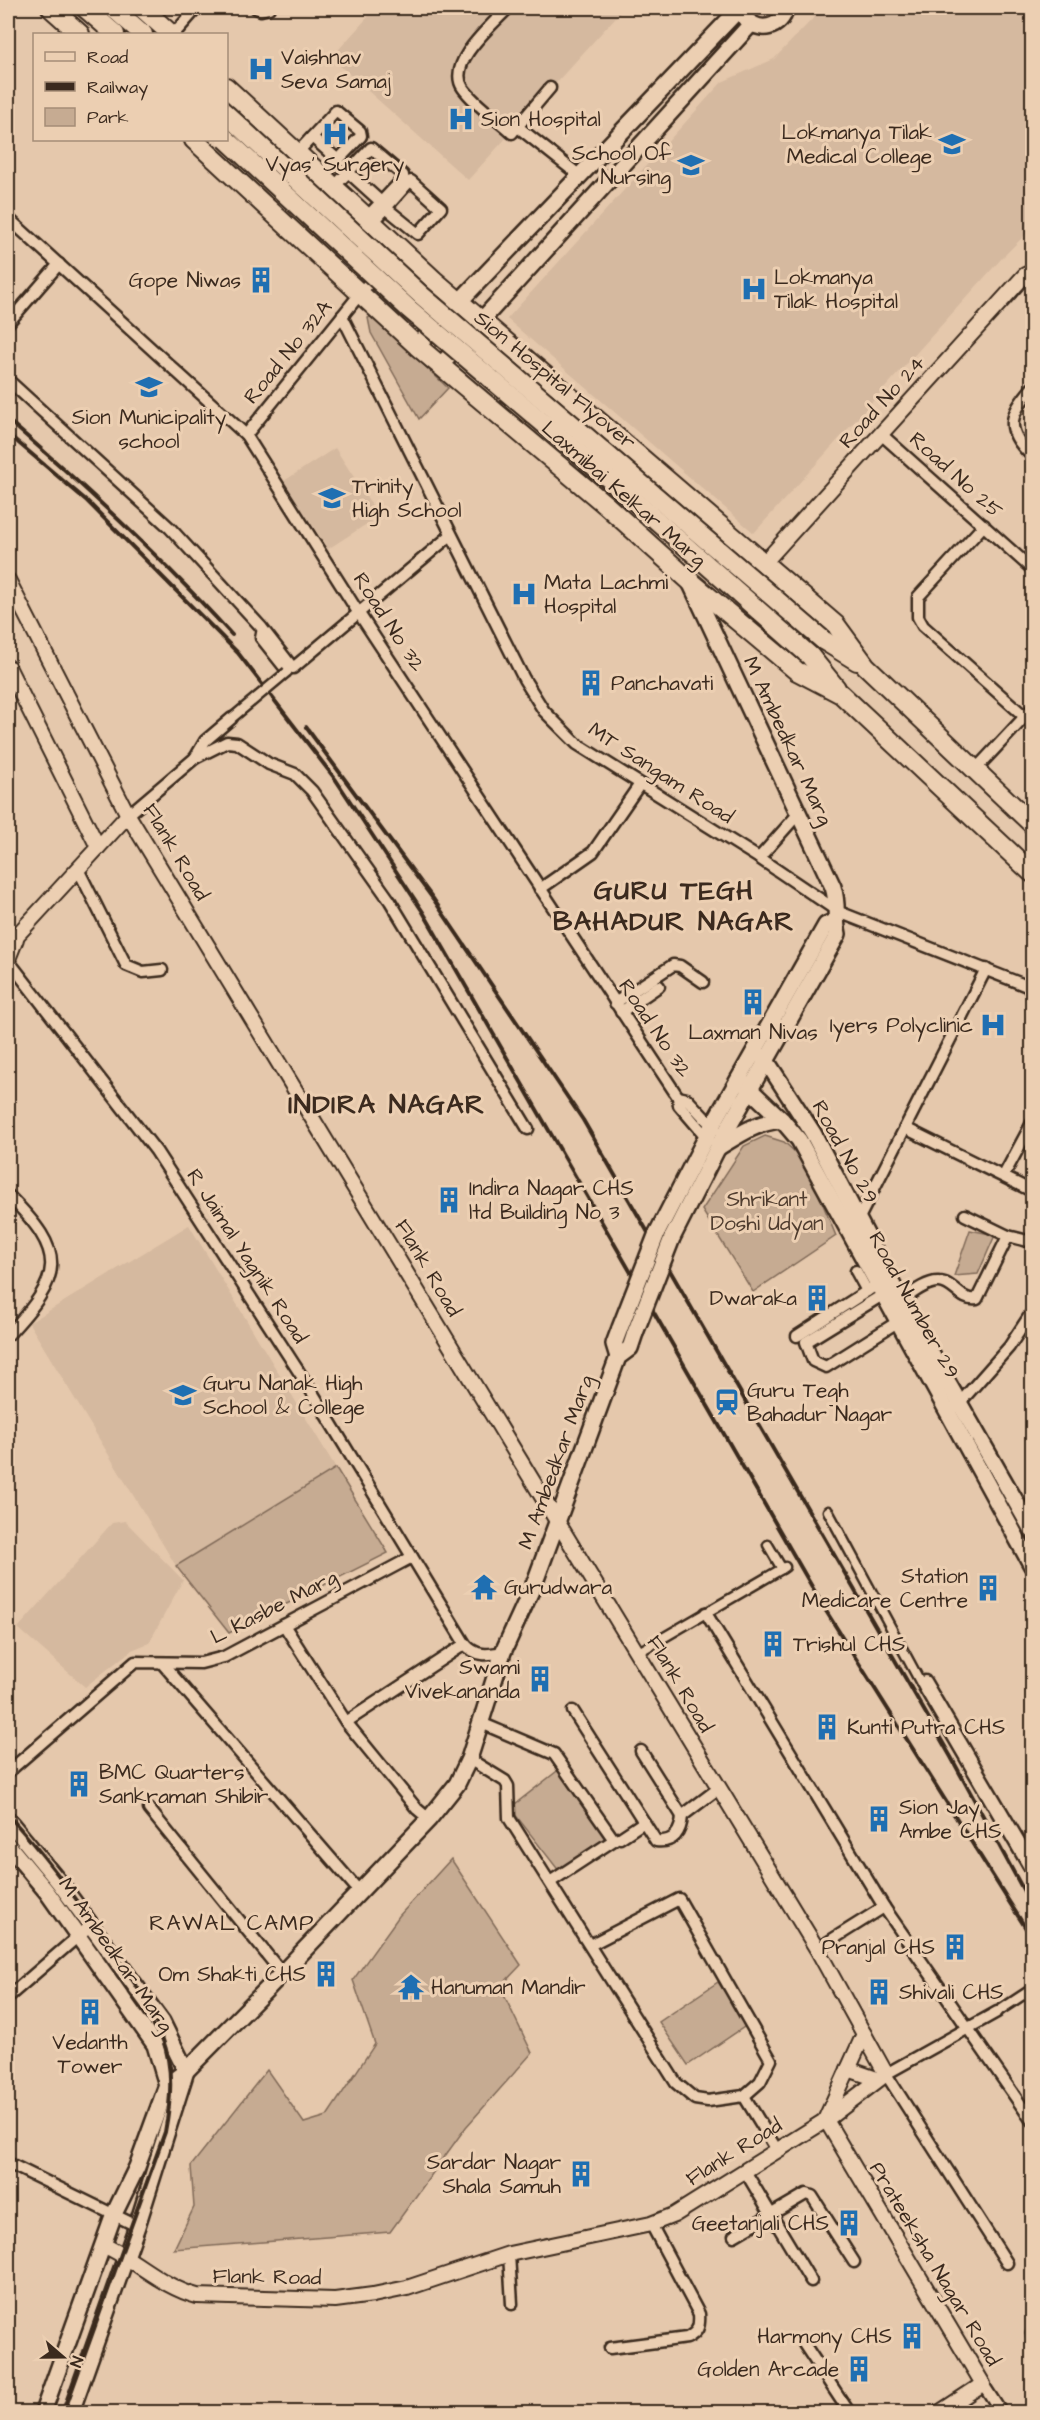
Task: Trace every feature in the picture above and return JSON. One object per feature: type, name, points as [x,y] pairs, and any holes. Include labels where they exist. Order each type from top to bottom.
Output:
[{"type":"highway","points":[[51,8],[79,33]]},
{"type":"highway","points":[[85,8],[114,33]]},
{"type":"highway","points":[[113,8],[142,33]]},
{"type":"highway","points":[[142,8],[172,33]]},
{"type":"highway","name":"Laxmibai Kelkar Marg","points":[[228,89],[460,303],[836,625],[866,666],[1032,824]]},
{"type":"highway","name":"Sion Hospital Flyover","points":[[228,116],[421,295],[823,640],[866,666]]},
{"type":"highway","name":"Laxmibai Kelkar Marg","points":[[195,141],[417,346],[690,581],[797,671],[841,694],[1032,873]]},
{"type":"highway","name":"Sion Hospital Flyover","points":[[228,141],[409,309],[621,489],[810,656],[841,694]]},
{"type":"main road","points":[[417,346],[740,8],[751,24],[770,27],[781,20],[786,8]]},
{"type":"main road","points":[[441,365],[751,24]]},
{"type":"main road","name":"M Ambedkar Marg","points":[[8,1845],[47,1892],[155,2045],[167,2085],[186,2071],[429,1819],[457,1784],[469,1759],[503,1652],[535,1582],[556,1519],[618,1357],[630,1348],[665,1236],[767,1062],[838,934],[833,887],[690,581]]},
{"type":"main road","name":"M Ambedkar Marg","points":[[618,1357],[614,1344],[620,1328],[665,1236],[709,1131],[826,926],[837,916]]},
{"type":"main road","name":"Road No 29","points":[[754,1052],[767,1062],[813,1132],[852,1222],[901,1300],[955,1408]]},
{"type":"main road","name":"Road Number 29","points":[[739,1079],[782,1120],[799,1140],[852,1222],[876,1290],[899,1321],[955,1408],[1028,1535],[1032,1566]]},
{"type":"main road","points":[[720,1143],[765,1121],[782,1120]]},
{"type":"main road","points":[[8,1820],[91,1925],[162,2022],[186,2071],[137,2226],[71,2412]]},
{"type":"main road","points":[[43,2412],[114,2214],[137,2167],[167,2085]]},
{"type":"street","points":[[174,33],[197,8]]},
{"type":"street","points":[[256,8],[261,10],[269,8]]},
{"type":"street","points":[[508,8],[468,52],[460,66],[458,78],[463,89],[512,133],[550,88]]},
{"type":"street","points":[[297,153],[333,112],[338,111],[362,134],[338,160],[328,182]]},
{"type":"street","points":[[518,127],[580,176]]},
{"type":"street","points":[[312,136],[338,160]]},
{"type":"street","points":[[328,182],[348,172],[371,148],[403,175],[403,179],[384,205]]},
{"type":"street","points":[[348,172],[384,205],[415,234],[420,232],[441,208],[411,181],[384,205],[369,221]]},
{"type":"street","name":"Road No 32","points":[[8,218],[246,435],[358,612],[678,1097],[679,1105],[720,1143]]},
{"type":"street","name":"Road No 32A","points":[[246,435],[398,248]]},
{"type":"street","points":[[8,324],[58,264]]},
{"type":"street","name":"Road No 24","points":[[764,563],[1025,275],[1032,272]]},
{"type":"street","name":"MT Sangam Road","points":[[342,316],[524,679],[544,711],[576,744],[759,858],[837,916],[1032,987]]},
{"type":"street","points":[[8,380],[170,528],[262,628],[294,668],[452,535]]},
{"type":"street","points":[[1032,388],[1017,406],[1011,428],[1015,438],[1032,456]]},
{"type":"street","name":"Road No 25","points":[[881,434],[1032,569]]},
{"type":"street","points":[[975,770],[1030,717],[923,626],[918,617],[918,597],[984,525]]},
{"type":"street","name":"Flank Road","points":[[8,580],[128,814],[816,1950],[864,2034],[882,2077],[825,2120],[674,2215],[651,2224],[509,2254],[407,2289],[335,2300],[197,2296],[178,2291],[127,2255],[103,2245]]},
{"type":"street","points":[[195,758],[205,741],[287,672],[260,638],[262,628]]},
{"type":"street","points":[[8,667],[98,847]]},
{"type":"street","points":[[8,959],[12,942],[128,814],[195,758],[227,742],[237,743],[269,764],[295,774],[312,791],[390,901],[528,1129]]},
{"type":"street","points":[[540,889],[593,852],[639,784]]},
{"type":"street","points":[[759,858],[799,813]]},
{"type":"street","points":[[78,868],[126,965],[143,972],[162,970]]},
{"type":"street","name":"R Jaimal Yagnik Road","points":[[8,959],[156,1151],[312,1392],[465,1644]]},
{"type":"street","points":[[616,1005],[673,965],[680,966],[703,982]]},
{"type":"street","points":[[852,1222],[905,1128],[986,969]]},
{"type":"street","points":[[616,1005],[651,972]]},
{"type":"street","points":[[616,1005],[659,986]]},
{"type":"street","points":[[1004,1175],[1032,1123]]},
{"type":"street","points":[[905,1128],[1004,1175],[1032,1191]]},
{"type":"street","points":[[8,1195],[36,1222],[49,1251],[51,1273],[36,1304],[8,1335]]},
{"type":"street","points":[[965,1215],[1008,1236],[1032,1242]]},
{"type":"street","points":[[901,1300],[937,1281],[968,1299],[977,1299],[1008,1236]]},
{"type":"street","points":[[856,1271],[876,1290]]},
{"type":"street","points":[[876,1290],[806,1342],[813,1361],[826,1367],[899,1321]]},
{"type":"street","points":[[797,1336],[876,1290]]},
{"type":"street","points":[[955,1408],[1009,1347],[1032,1312]]},
{"type":"street","points":[[828,1511],[924,1689],[1032,1874]]},
{"type":"street","points":[[637,1653],[783,1568],[768,1545]]},
{"type":"street","name":"L Kasbe Marg","points":[[8,1772],[135,1662],[144,1660],[162,1663],[201,1663],[225,1658],[412,1557]]},
{"type":"street","points":[[706,1613],[884,1907],[1032,2121]]},
{"type":"street","points":[[284,1625],[346,1722],[417,1809],[429,1819]]},
{"type":"street","points":[[346,1722],[465,1644],[471,1652],[487,1656],[503,1652]]},
{"type":"street","points":[[162,1663],[358,1891]]},
{"type":"street","points":[[925,1681],[1032,1863]]},
{"type":"street","points":[[573,1711],[656,1841],[665,1842],[675,1837],[681,1828],[682,1815],[641,1751]]},
{"type":"street","points":[[481,1723],[554,1754],[614,1840],[550,1882]]},
{"type":"street","points":[[469,1759],[505,1781],[509,1818],[676,2083],[695,2099],[708,2101],[744,2096],[760,2082],[771,2060],[679,1899],[590,1945]]},
{"type":"street","points":[[682,1815],[719,1788]]},
{"type":"street","points":[[148,1809],[281,1972]]},
{"type":"street","points":[[620,1838],[644,1822]]},
{"type":"street","points":[[816,1950],[884,1907]]},
{"type":"street","points":[[8,1997],[91,1925]]},
{"type":"street","points":[[848,2069],[882,2077],[967,2030],[1032,1989]]},
{"type":"street","points":[[825,2120],[864,2034]]},
{"type":"street","points":[[882,2077],[1007,2263]]},
{"type":"street","points":[[744,2096],[777,2150]]},
{"type":"street","name":"Prateeksha Nagar Road","points":[[825,2120],[983,2384],[940,2412]]},
{"type":"street","points":[[8,2163],[137,2226]]},
{"type":"street","points":[[745,2171],[810,2281]]},
{"type":"street","points":[[734,2236],[800,2195],[812,2196],[854,2262]]},
{"type":"street","points":[[610,2348],[687,2338],[696,2333],[700,2325],[699,2314],[651,2224]]},
{"type":"street","points":[[509,2254],[512,2304]]},
{"type":"street","points":[[804,2344],[849,2412]]},
{"type":"street","points":[[983,2384],[1001,2412]]},
{"type":"shaded area","name":"Sion Hospital","points":[[376,8],[624,8],[468,180],[331,58]]},
{"type":"shaded area","name":"Lokmanya Tilak Hospital","points":[[823,8],[1032,8],[1032,228],[1002,258],[754,533],[507,319],[722,82],[774,59]]},
{"type":"shaded area","name":"Trinity High School","points":[[335,448],[379,516],[328,549],[284,481]]},
{"type":"shaded area","name":"Guru Nanak High School & College","points":[[189,1225],[336,1468],[176,1566],[29,1323]]},
{"type":"shaded area","points":[[125,1521],[183,1580],[149,1643],[132,1650],[85,1687],[18,1628],[112,1523]]},
{"type":"green space","points":[[372,316],[448,388],[419,419],[371,333],[368,318]]},
{"type":"green space","name":"Shrikant Doshi Udyan","points":[[765,1136],[784,1142],[805,1161],[836,1236],[753,1292],[702,1210],[744,1146]]},
{"type":"green space","points":[[970,1230],[995,1235],[978,1274],[954,1276]]},
{"type":"green space","points":[[336,1468],[388,1553],[229,1633],[176,1566]]},
{"type":"green space","points":[[561,1768],[614,1836],[563,1876],[510,1808]]},
{"type":"green space","points":[[451,1859],[521,1965],[500,1987],[532,2053],[466,2127],[390,2232],[174,2249],[194,2207],[191,2166],[267,2070],[304,2123],[327,2116],[375,2044],[353,1980],[399,1916]]},
{"type":"green space","points":[[718,1982],[747,2025],[688,2065],[659,2022]]},
{"type":"railway","points":[[8,420],[123,524],[179,578],[232,635]]},
{"type":"railway","points":[[8,434],[87,501],[238,653],[336,780],[423,912],[826,1611],[1032,1938]]},
{"type":"railway","points":[[306,727],[434,900],[583,1120],[951,1757],[1032,1906]]},
{"type":"railway","points":[[8,1815],[63,1881],[140,1992],[162,2037],[170,2073],[169,2108],[165,2132],[64,2412]]},
{"type":"place","name":"Vaishnav Seva Samaj","points":[[261,69]]},
{"type":"place","name":"Sion Hospital","points":[[461,119]]},
{"type":"place","name":"Vyas' Surgery","points":[[335,134]]},
{"type":"place","name":"Lokmanya Tilak Medical College","points":[[952,144]]},
{"type":"place","name":"School Of Nursing","points":[[691,165]]},
{"type":"place","name":"Gope Niwas","points":[[261,280]]},
{"type":"place","name":"Lokmanya Tilak Hospital","points":[[754,289]]},
{"type":"place","name":"Sion Municipality school","points":[[149,387]]},
{"type":"place","name":"Trinity High School","points":[[332,498]]},
{"type":"place","name":"Mata Lachmi Hospital","points":[[524,594]]},
{"type":"place","name":"Panchavati","points":[[591,683]]},
{"type":"place","name":"Laxman Nivas","points":[[753,1002]]},
{"type":"place","name":"Iyers Polyclinic","points":[[993,1025]]},
{"type":"place","name":"Indira Nagar CHS ltd Building No 3","points":[[449,1200]]},
{"type":"place","name":"Dwaraka","points":[[817,1298]]},
{"type":"place","name":"Guru Nanak High School & College","points":[[183,1395]]},
{"type":"place","name":"Guru Tegh Bahadur Nagar","points":[[727,1402]]},
{"type":"place","name":"Gurudwara","points":[[484,1587]]},
{"type":"place","name":"Station Medicare Centre","points":[[988,1588]]},
{"type":"place","name":"Trishul CHS","points":[[773,1644]]},
{"type":"place","name":"Swami Vivekananda","points":[[540,1679]]},
{"type":"place","name":"Kunti Putra CHS","points":[[827,1727]]},
{"type":"place","name":"BMC Quarters Sankraman Shibir","points":[[79,1784]]},
{"type":"place","name":"Sion Jay Ambe CHS","points":[[879,1819]]},
{"type":"place","name":"Pranjal CHS","points":[[955,1947]]},
{"type":"place","name":"Om Shakti CHS","points":[[326,1974]]},
{"type":"place","name":"Hanuman Mandir","points":[[411,1987]]},
{"type":"place","name":"Shivali CHS","points":[[879,1992]]},
{"type":"place","name":"Vedanth Tower","points":[[90,2012]]},
{"type":"place","name":"Sardar Nagar Shala Samuh","points":[[581,2174]]},
{"type":"place","name":"Geetanjali CHS","points":[[849,2223]]},
{"type":"place","name":"Harmony CHS","points":[[912,2336]]},
{"type":"place","name":"Golden Arcade","points":[[859,2369]]},
{"type":"district","name":"GURU TEGH BAHADUR NAGAR","points":[[674,906]]},
{"type":"district","name":"INDIRA NAGAR","points":[[387,1105]]},
{"type":"district","name":"RAWAL CAMP","points":[[232,1923]]}]
